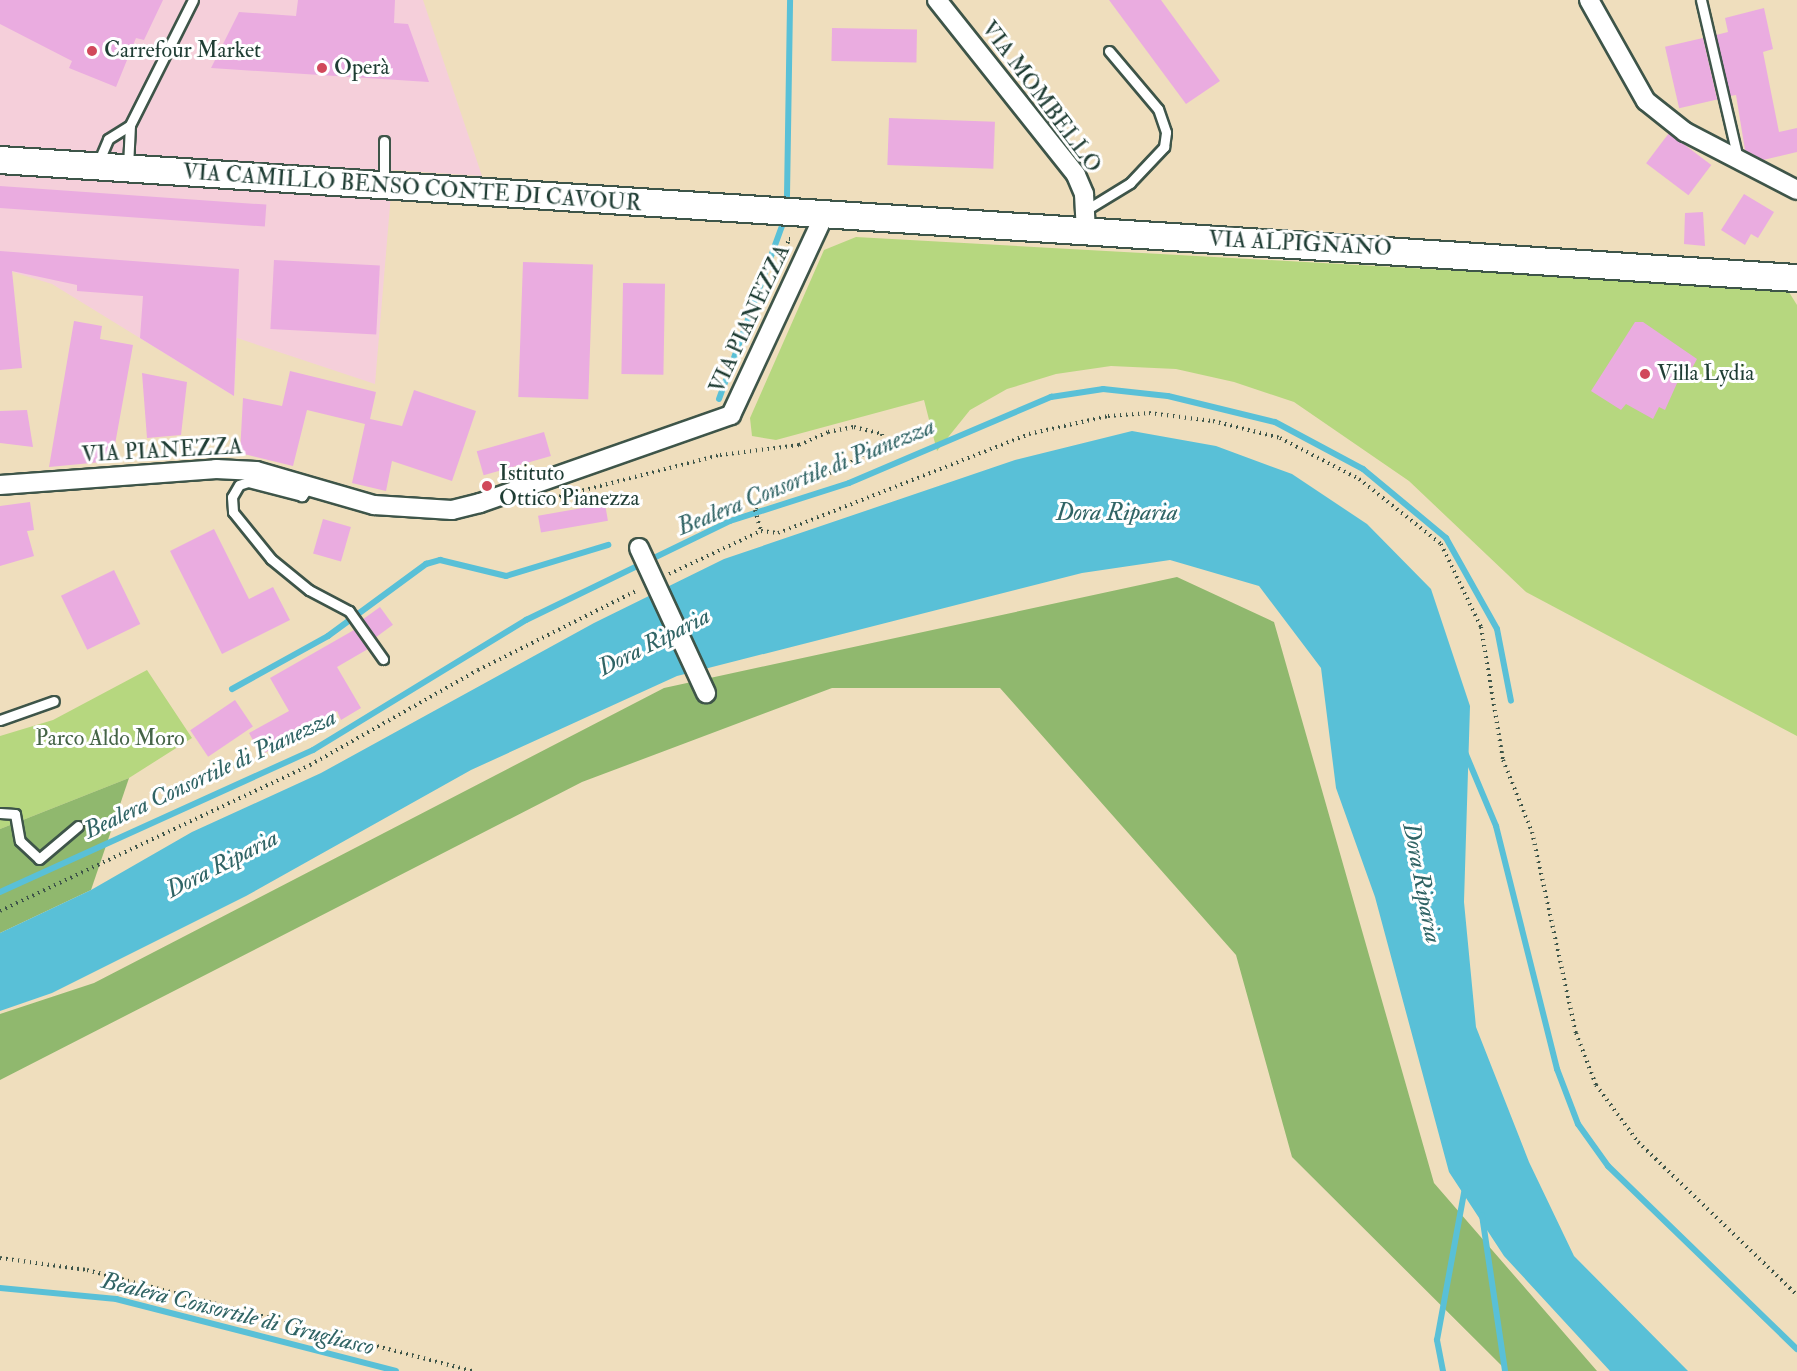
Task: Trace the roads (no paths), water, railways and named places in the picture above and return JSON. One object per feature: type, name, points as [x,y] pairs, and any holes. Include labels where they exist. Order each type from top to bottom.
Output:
[{"type":"street","name":"VIA MOMBELLO","points":[[937,0],[1076,175],[1086,220]]},
{"type":"street","points":[[1589,0],[1646,101],[1685,132],[1739,163],[1797,190]]},
{"type":"street","name":"VIA CAMILLO BENSO CONTE DI CAVOUR","points":[[0,160],[384,188],[825,213]]},
{"type":"street","name":"VIA ALPIGNANO","points":[[825,213],[1086,220],[1790,273]]},
{"type":"street","name":"VIA PIANEZZA","points":[[0,485],[216,469],[256,471],[374,505],[452,510],[731,415],[825,213]]},
{"type":"street","points":[[639,548],[706,693]]},
{"type":"lane","points":[[128,170],[130,125],[193,0]]},
{"type":"lane","points":[[1701,0],[1739,163]]},
{"type":"lane","points":[[1086,220],[1130,183],[1164,147],[1166,132],[1158,110],[1109,51]]},
{"type":"lane","points":[[97,168],[108,139],[130,125]]},
{"type":"lane","points":[[384,141],[384,188]]},
{"type":"lane","points":[[310,485],[302,496],[248,482],[239,485],[231,497],[233,512],[271,559],[309,590],[349,611],[383,659]]},
{"type":"lane","points":[[0,720],[54,701]]},
{"type":"lane","points":[[0,813],[15,814],[20,841],[39,859],[78,826]]},
{"type":"water","name":"Dora Riparia","points":[[1132,431],[1216,446],[1292,474],[1367,524],[1431,589],[1470,706],[1464,902],[1476,1027],[1529,1162],[1574,1256],[1688,1371],[1610,1371],[1504,1256],[1449,1172],[1375,897],[1336,788],[1321,668],[1259,586],[1170,560],[1082,573],[677,676],[471,770],[246,896],[52,993],[0,1011],[0,933],[91,890],[192,832],[321,773],[594,623],[724,559],[1015,460]]},
{"type":"waterway","points":[[787,196],[790,0]]},
{"type":"waterway","points":[[719,399],[784,220]]},
{"type":"waterway","name":"Bealera Consortile di Pianezza","points":[[0,892],[313,750],[526,620],[730,521],[849,483],[1051,397],[1103,389],[1168,396],[1275,422],[1363,469],[1446,538],[1497,629],[1511,701]]},
{"type":"waterway","points":[[232,689],[328,636],[426,564],[440,560],[506,576],[608,545]]},
{"type":"waterway","points":[[1462,745],[1496,826],[1557,1069],[1578,1124],[1608,1166],[1797,1349]]},
{"type":"waterway","points":[[1443,1371],[1437,1340],[1465,1188]]},
{"type":"waterway","points":[[1482,1215],[1505,1371]]},
{"type":"waterway","name":"Bealera Consortile di Grugliasco","points":[[0,1288],[116,1299],[396,1371]]},
{"type":"place","name":"Carrefour Market","points":[[92,51]]},
{"type":"place","name":"Operà","points":[[322,68]]},
{"type":"place","name":"Villa Lydia","points":[[1645,374]]},
{"type":"place","name":"Istituto Ottico Pianezza","points":[[487,486]]},
{"type":"park label","name":"Parco Aldo Moro","points":[[110,739]]}]
